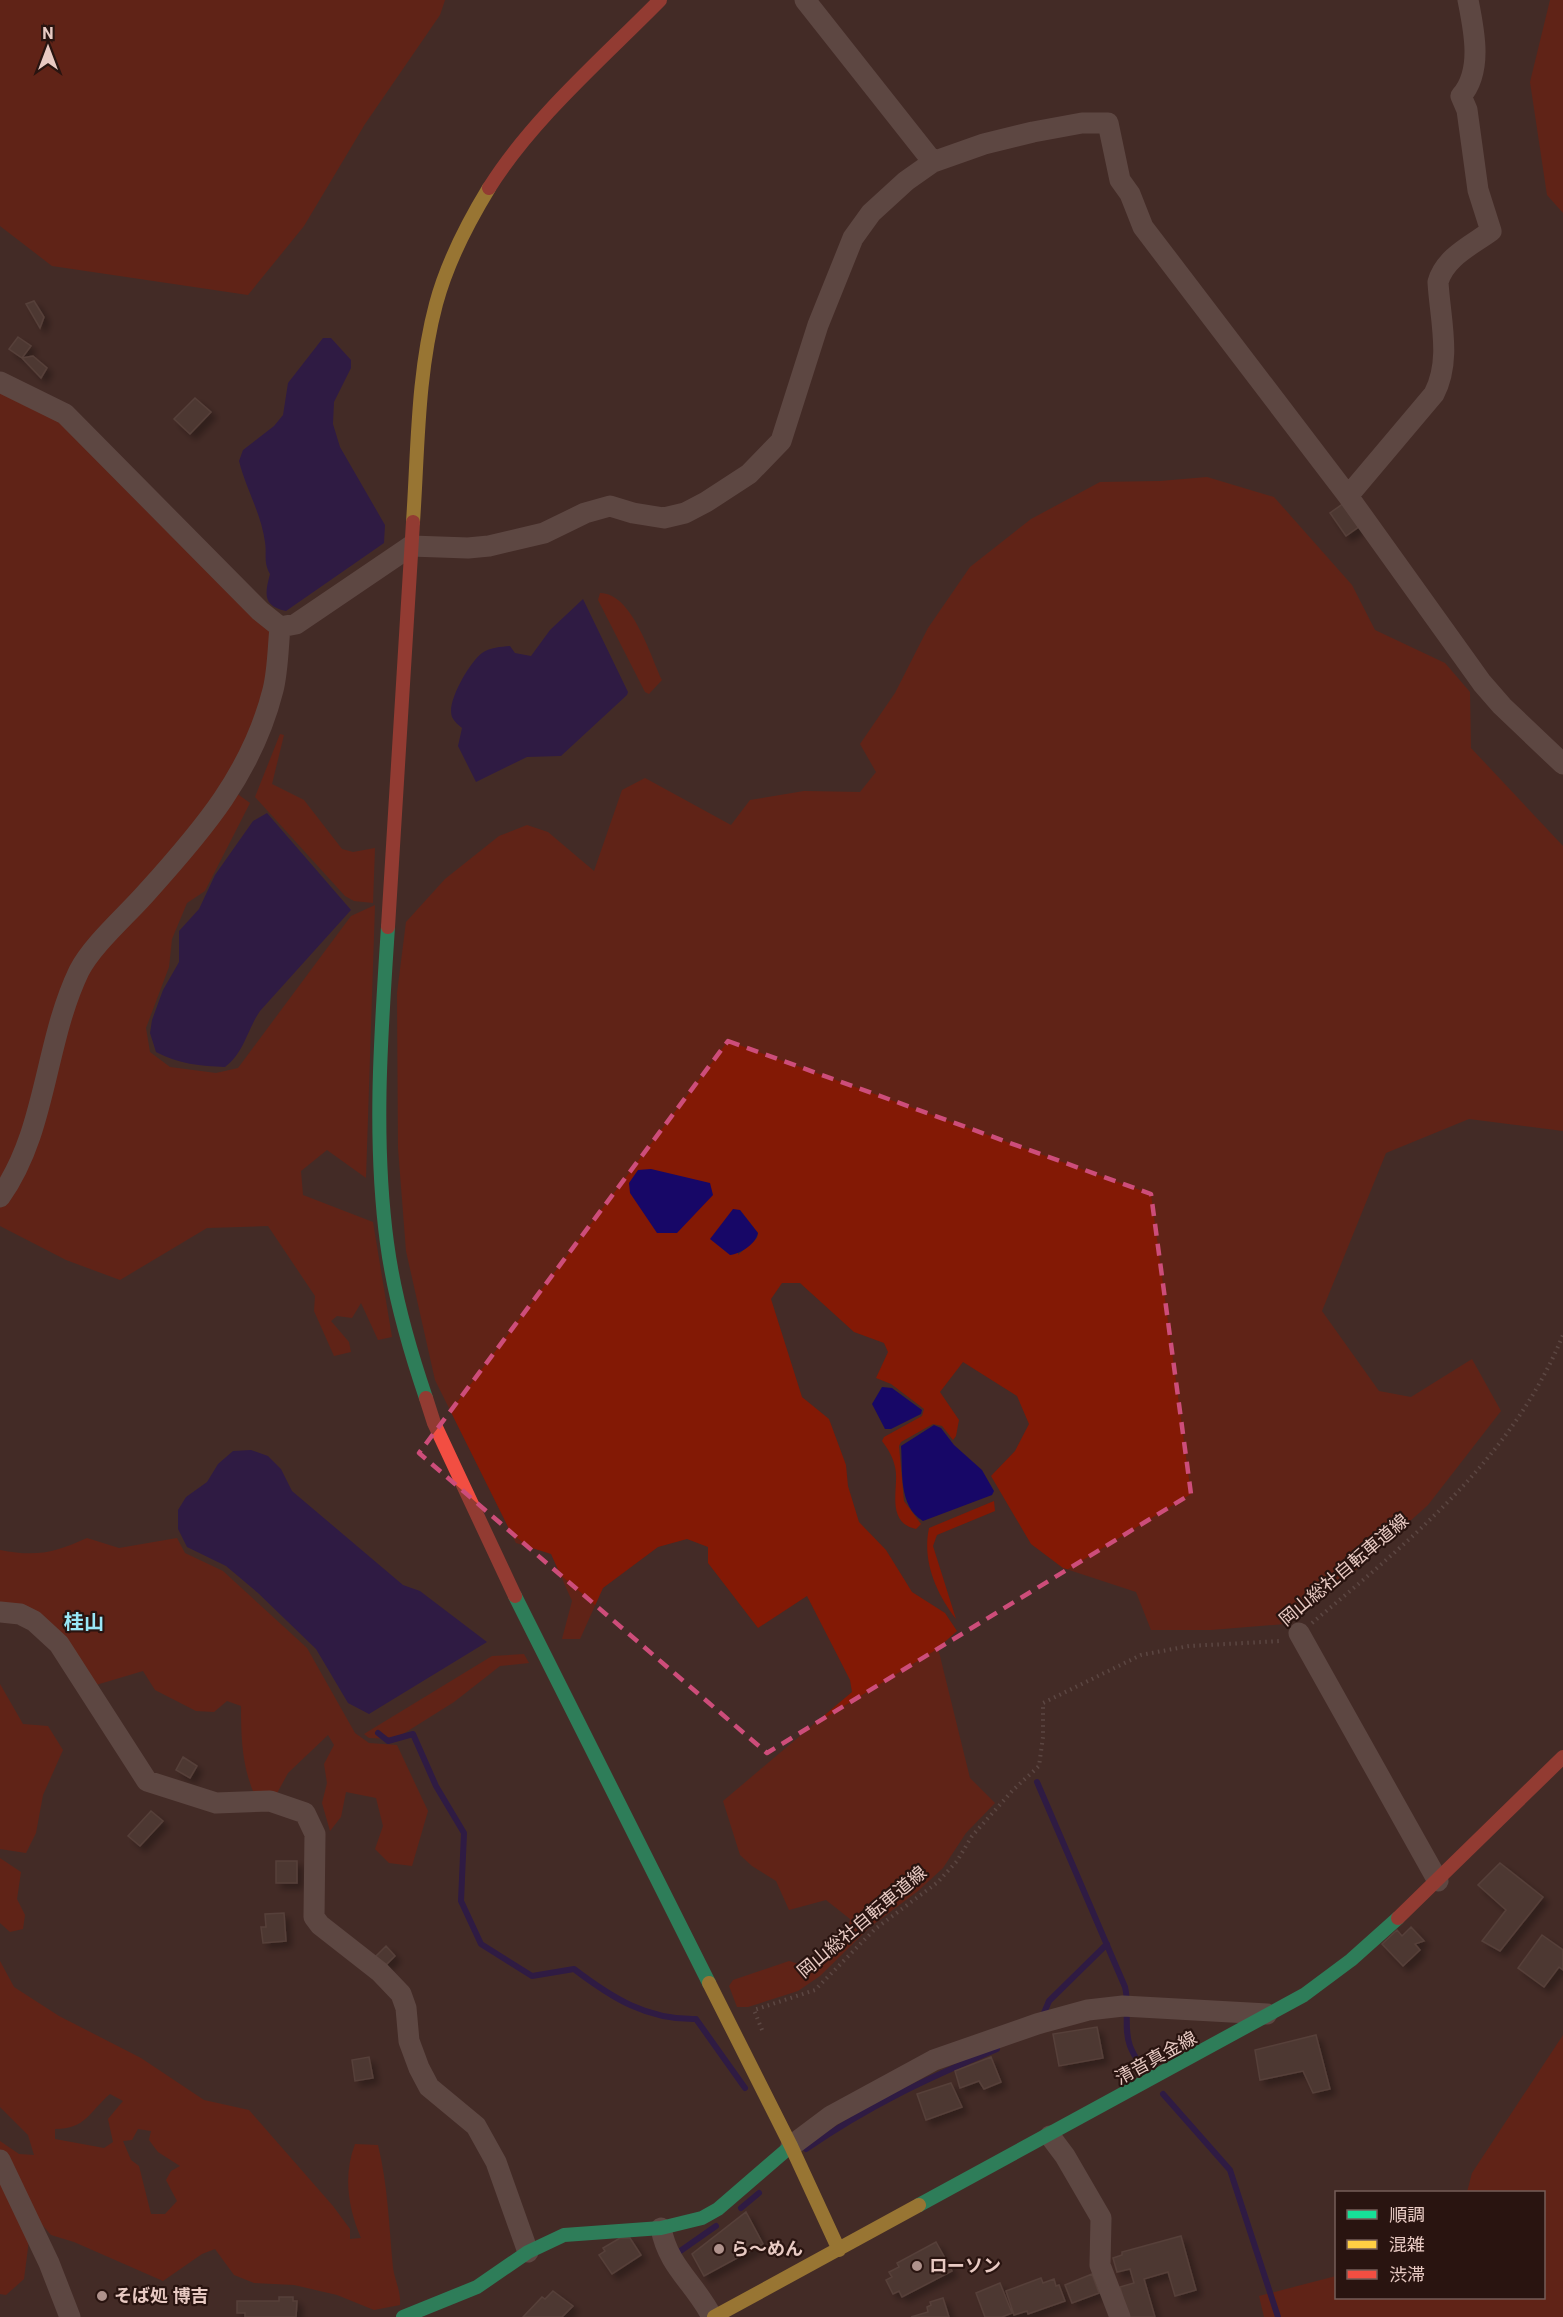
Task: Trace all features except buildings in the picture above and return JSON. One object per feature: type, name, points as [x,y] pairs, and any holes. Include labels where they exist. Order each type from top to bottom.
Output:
[{"type":"street","points":[[660,0],[531,132],[506,161],[465,228],[440,293],[428,341],[422,378],[411,546],[378,1108],[380,1176],[387,1245],[405,1334],[434,1423],[491,1548],[791,2146],[839,2250]]},
{"type":"street","points":[[805,0],[933,162]]},
{"type":"street","points":[[1348,496],[1437,387],[1444,366],[1438,282],[1441,273],[1454,257],[1491,231],[1478,190],[1467,110],[1461,96],[1471,84],[1475,53],[1468,0]]},
{"type":"street","points":[[0,382],[65,414],[260,611],[280,627],[296,624],[411,546],[468,548],[512,542],[544,533],[585,513],[610,506],[633,513],[664,518],[696,507],[749,474],[781,441],[818,326],[853,238],[871,213],[906,181],[933,162],[984,144],[1033,132],[1083,123],[1108,123],[1120,180],[1130,194],[1143,227],[1348,496],[1482,683],[1563,764]]},
{"type":"street","points":[[0,1197],[13,1180],[31,1139],[63,1012],[81,969],[182,853],[230,792],[252,753],[273,689],[280,627]]},
{"type":"street","points":[[0,1612],[20,1614],[34,1621],[59,1644],[147,1781],[216,1803],[270,1802],[305,1813],[315,1834],[314,1917],[320,1925],[380,1972],[401,1994],[406,2008],[409,2041],[419,2068],[429,2087],[476,2126],[496,2162],[528,2252]]},
{"type":"street","points":[[1299,1633],[1438,1881]]},
{"type":"street","name":"清音真金線","points":[[713,2317],[1050,2136],[1304,1995],[1351,1960],[1438,1881],[1563,1757]]},
{"type":"street","points":[[403,2317],[477,2287],[528,2252],[564,2235],[661,2228],[702,2218],[718,2209],[791,2146],[831,2116],[934,2060],[1037,2024],[1088,2010],[1127,2006],[1273,2014]]},
{"type":"street","points":[[1050,2136],[1065,2156],[1101,2218],[1100,2265],[1120,2317]]},
{"type":"street","points":[[0,2160],[49,2263],[70,2317]]},
{"type":"street","points":[[661,2228],[664,2247],[670,2258],[713,2317]]},
{"type":"path","name":"岡山総社自転車道線","points":[[762,2032],[754,2010],[815,1990],[875,1929],[938,1882],[957,1861],[972,1836],[1013,1790],[1039,1766],[1043,1737],[1043,1703],[1141,1655],[1189,1646],[1290,1641],[1404,1547],[1456,1495],[1500,1443],[1527,1406],[1563,1335]]},
{"type":"highlighted area","points":[[728,1041],[1151,1194],[1191,1494],[767,1753],[419,1453]]},
{"type":"shaded area","points":[[0,0],[445,0],[440,15],[365,124],[304,226],[248,295],[52,266],[0,226]]},
{"type":"shaded area","points":[[1550,0],[1563,0],[1563,213],[1547,195],[1530,82]]},
{"type":"shaded area","points":[[323,338],[331,338],[351,360],[351,368],[334,402],[333,424],[340,447],[385,525],[384,543],[286,611],[273,606],[267,598],[270,574],[266,562],[263,531],[239,461],[243,450],[274,426],[283,415],[288,383]]},
{"type":"shaded area","points":[[0,392],[59,422],[271,632],[265,683],[248,747],[225,785],[250,803],[205,891],[187,903],[172,939],[169,967],[146,1028],[150,1052],[170,1067],[216,1073],[238,1068],[351,916],[375,905],[366,1178],[327,1150],[301,1171],[303,1195],[373,1222],[392,1337],[378,1340],[361,1303],[352,1318],[337,1316],[331,1321],[349,1342],[351,1352],[334,1356],[314,1311],[315,1296],[268,1226],[207,1228],[120,1280],[66,1260],[0,1226]]},
{"type":"shaded area","points":[[1207,477],[1274,497],[1352,585],[1375,630],[1445,663],[1470,692],[1471,748],[1563,846],[1563,1131],[1469,1119],[1386,1153],[1322,1311],[1379,1391],[1411,1397],[1472,1359],[1501,1411],[1428,1505],[1349,1576],[1286,1624],[1211,1630],[1151,1630],[1136,1592],[1063,1568],[1031,1544],[991,1476],[1015,1451],[1029,1424],[1017,1396],[963,1362],[940,1392],[959,1420],[953,1440],[942,1426],[933,1424],[901,1442],[899,1446],[904,1501],[921,1524],[916,1529],[906,1525],[900,1519],[895,1502],[894,1463],[882,1441],[884,1437],[922,1416],[924,1409],[891,1384],[876,1378],[888,1352],[884,1343],[854,1332],[800,1283],[782,1283],[771,1299],[802,1397],[829,1419],[846,1465],[848,1486],[859,1522],[886,1550],[912,1592],[945,1613],[957,1631],[938,1648],[970,1778],[995,1803],[966,1833],[943,1868],[918,1891],[870,1927],[820,1976],[798,1991],[748,2007],[737,2007],[729,1986],[733,1980],[789,1961],[809,1967],[840,1941],[850,1919],[826,1900],[789,1910],[776,1881],[752,1866],[740,1855],[723,1801],[852,1692],[850,1680],[807,1596],[758,1628],[708,1563],[708,1547],[687,1539],[658,1547],[603,1588],[580,1639],[562,1639],[572,1601],[551,1554],[516,1543],[435,1380],[406,1251],[398,1148],[397,993],[406,922],[445,879],[499,836],[527,825],[548,832],[594,871],[622,790],[645,778],[731,825],[750,800],[804,791],[860,792],[876,772],[860,744],[895,693],[928,628],[970,567],[1031,519],[1100,482],[1160,481]],"holes":[[[740,1210],[758,1233],[757,1238],[738,1255]]]},
{"type":"shaded area","points":[[600,593],[611,596],[622,603],[646,641],[662,680],[649,694],[645,692],[598,600]]},
{"type":"shaded area","points":[[583,599],[628,692],[627,695],[561,756],[527,757],[476,782],[458,746],[462,728],[452,717],[451,710],[452,702],[466,673],[482,653],[492,648],[510,646],[515,653],[531,656],[550,630]]},
{"type":"shaded area","points":[[280,734],[284,735],[272,784],[304,800],[342,849],[353,852],[375,848],[373,903],[354,901],[345,896],[255,797]]},
{"type":"shaded area","points":[[267,813],[351,910],[260,1011],[237,1055],[225,1067],[190,1064],[164,1056],[156,1052],[150,1033],[152,1020],[163,990],[179,962],[179,931],[199,909],[215,875],[253,821]]},
{"type":"shaded area","points":[[651,1169],[710,1183],[713,1195],[677,1233],[657,1233],[630,1193],[629,1183],[638,1170]]},
{"type":"shaded area","points":[[733,1209],[740,1210],[758,1233],[747,1248],[730,1255],[710,1239]]},
{"type":"shaded area","points":[[882,1387],[892,1388],[922,1410],[921,1414],[891,1429],[885,1429],[872,1404]]},
{"type":"shaded area","points":[[934,1425],[941,1428],[954,1445],[982,1470],[994,1491],[992,1495],[923,1521],[909,1506],[903,1487],[901,1446]]},
{"type":"shaded area","points":[[251,1450],[268,1456],[281,1469],[292,1491],[403,1585],[420,1591],[487,1642],[369,1714],[348,1703],[316,1649],[258,1593],[226,1566],[187,1547],[178,1529],[178,1510],[186,1497],[207,1482],[218,1464],[233,1451]]},
{"type":"shaded area","points":[[994,1501],[995,1511],[937,1535],[933,1546],[956,1619],[942,1598],[932,1576],[927,1552],[929,1528]]},
{"type":"shaded area","points":[[87,1538],[119,1548],[177,1538],[185,1553],[223,1571],[307,1648],[355,1733],[369,1743],[397,1745],[428,1811],[412,1866],[389,1863],[375,1849],[383,1826],[376,1798],[346,1792],[341,1817],[330,1831],[322,1803],[327,1783],[324,1764],[334,1745],[328,1735],[288,1773],[275,1797],[255,1796],[247,1774],[243,1752],[241,1706],[227,1701],[214,1712],[196,1711],[155,1690],[143,1671],[96,1685],[0,1603],[0,1550],[24,1553],[45,1552]]},
{"type":"shaded area","points":[[524,1654],[529,1663],[500,1666],[454,1702],[395,1739],[369,1738],[364,1734],[492,1656]]},
{"type":"shaded area","points":[[0,1684],[23,1724],[48,1726],[63,1750],[43,1795],[36,1833],[26,1853],[0,1849]]},
{"type":"shaded area","points":[[0,1858],[21,1872],[17,1899],[25,1915],[23,1929],[10,1932],[0,1923]]},
{"type":"shaded area","points":[[0,1961],[14,1987],[59,2016],[141,2058],[204,2100],[249,2110],[333,2206],[350,2229],[350,2239],[361,2238],[350,2203],[348,2179],[351,2156],[355,2144],[378,2145],[386,2191],[393,2268],[400,2305],[374,2310],[337,2295],[294,2285],[254,2283],[234,2275],[215,2249],[202,2254],[163,2281],[74,2242],[51,2235],[37,2219],[29,2240],[24,2279],[6,2295],[0,2294],[0,2141],[19,2154],[34,2155],[28,2135],[0,2107]],"holes":[[[110,2094],[123,2101],[108,2119],[113,2142],[104,2148],[55,2139],[55,2129],[80,2123]],[[138,2129],[151,2131],[149,2140],[158,2152],[180,2166],[171,2171],[166,2180],[177,2201],[165,2214],[151,2214],[139,2166],[131,2160],[123,2141],[132,2140]]]},
{"type":"shaded area","points":[[1563,2035],[1563,2317],[1264,2317],[1259,2296],[1335,2276],[1335,2299],[1545,2299],[1545,2191],[1467,2191],[1472,2173]]},
{"type":"waterway","points":[[378,1733],[388,1741],[413,1734],[436,1786],[464,1833],[461,1901],[481,1944],[532,1976],[574,1969],[616,1998],[631,2005],[662,2016],[696,2019],[745,2088]]},
{"type":"waterway","points":[[1037,1782],[1125,1987],[1128,2039],[1142,2068]]},
{"type":"waterway","points":[[1044,2013],[1049,2001],[1107,1944]]},
{"type":"waterway","points":[[806,2149],[853,2119],[899,2094],[997,2049]]},
{"type":"waterway","points":[[1163,2094],[1230,2170],[1278,2317]]},
{"type":"waterway","points":[[741,2208],[759,2193]]},
{"type":"waterway","points":[[676,2254],[716,2226]]},
{"type":"traffic: fast","points":[[388,927],[379,1125],[383,1204],[390,1263],[398,1302],[426,1398]]},
{"type":"traffic: fast","points":[[515,1596],[709,1983]]},
{"type":"traffic: fast","points":[[919,2205],[1304,1995],[1351,1960],[1398,1918]]},
{"type":"traffic: fast","points":[[403,2317],[477,2287],[528,2252],[564,2235],[661,2228],[702,2218],[718,2209],[791,2146]]},
{"type":"traffic: slow","points":[[413,522],[419,413],[425,358],[436,304],[465,230],[489,188]]},
{"type":"traffic: slow","points":[[709,1983],[791,2146],[839,2250]]},
{"type":"traffic: slow","points":[[714,2317],[919,2205]]},
{"type":"traffic: jam","points":[[489,188],[506,162],[547,113],[660,0]]},
{"type":"traffic: jam","points":[[388,927],[413,522]]},
{"type":"traffic: jam","points":[[426,1398],[434,1423],[515,1596]]},
{"type":"traffic: jam","points":[[1398,1918],[1563,1757]]},
{"type":"place","name":"ら～めん","points":[[719,2249]]},
{"type":"place","name":"ローソン","points":[[917,2266]]},
{"type":"place","name":"そば処 博吉","points":[[102,2296]]},
{"type":"district","name":"桂山","points":[[84,1622]]}]
